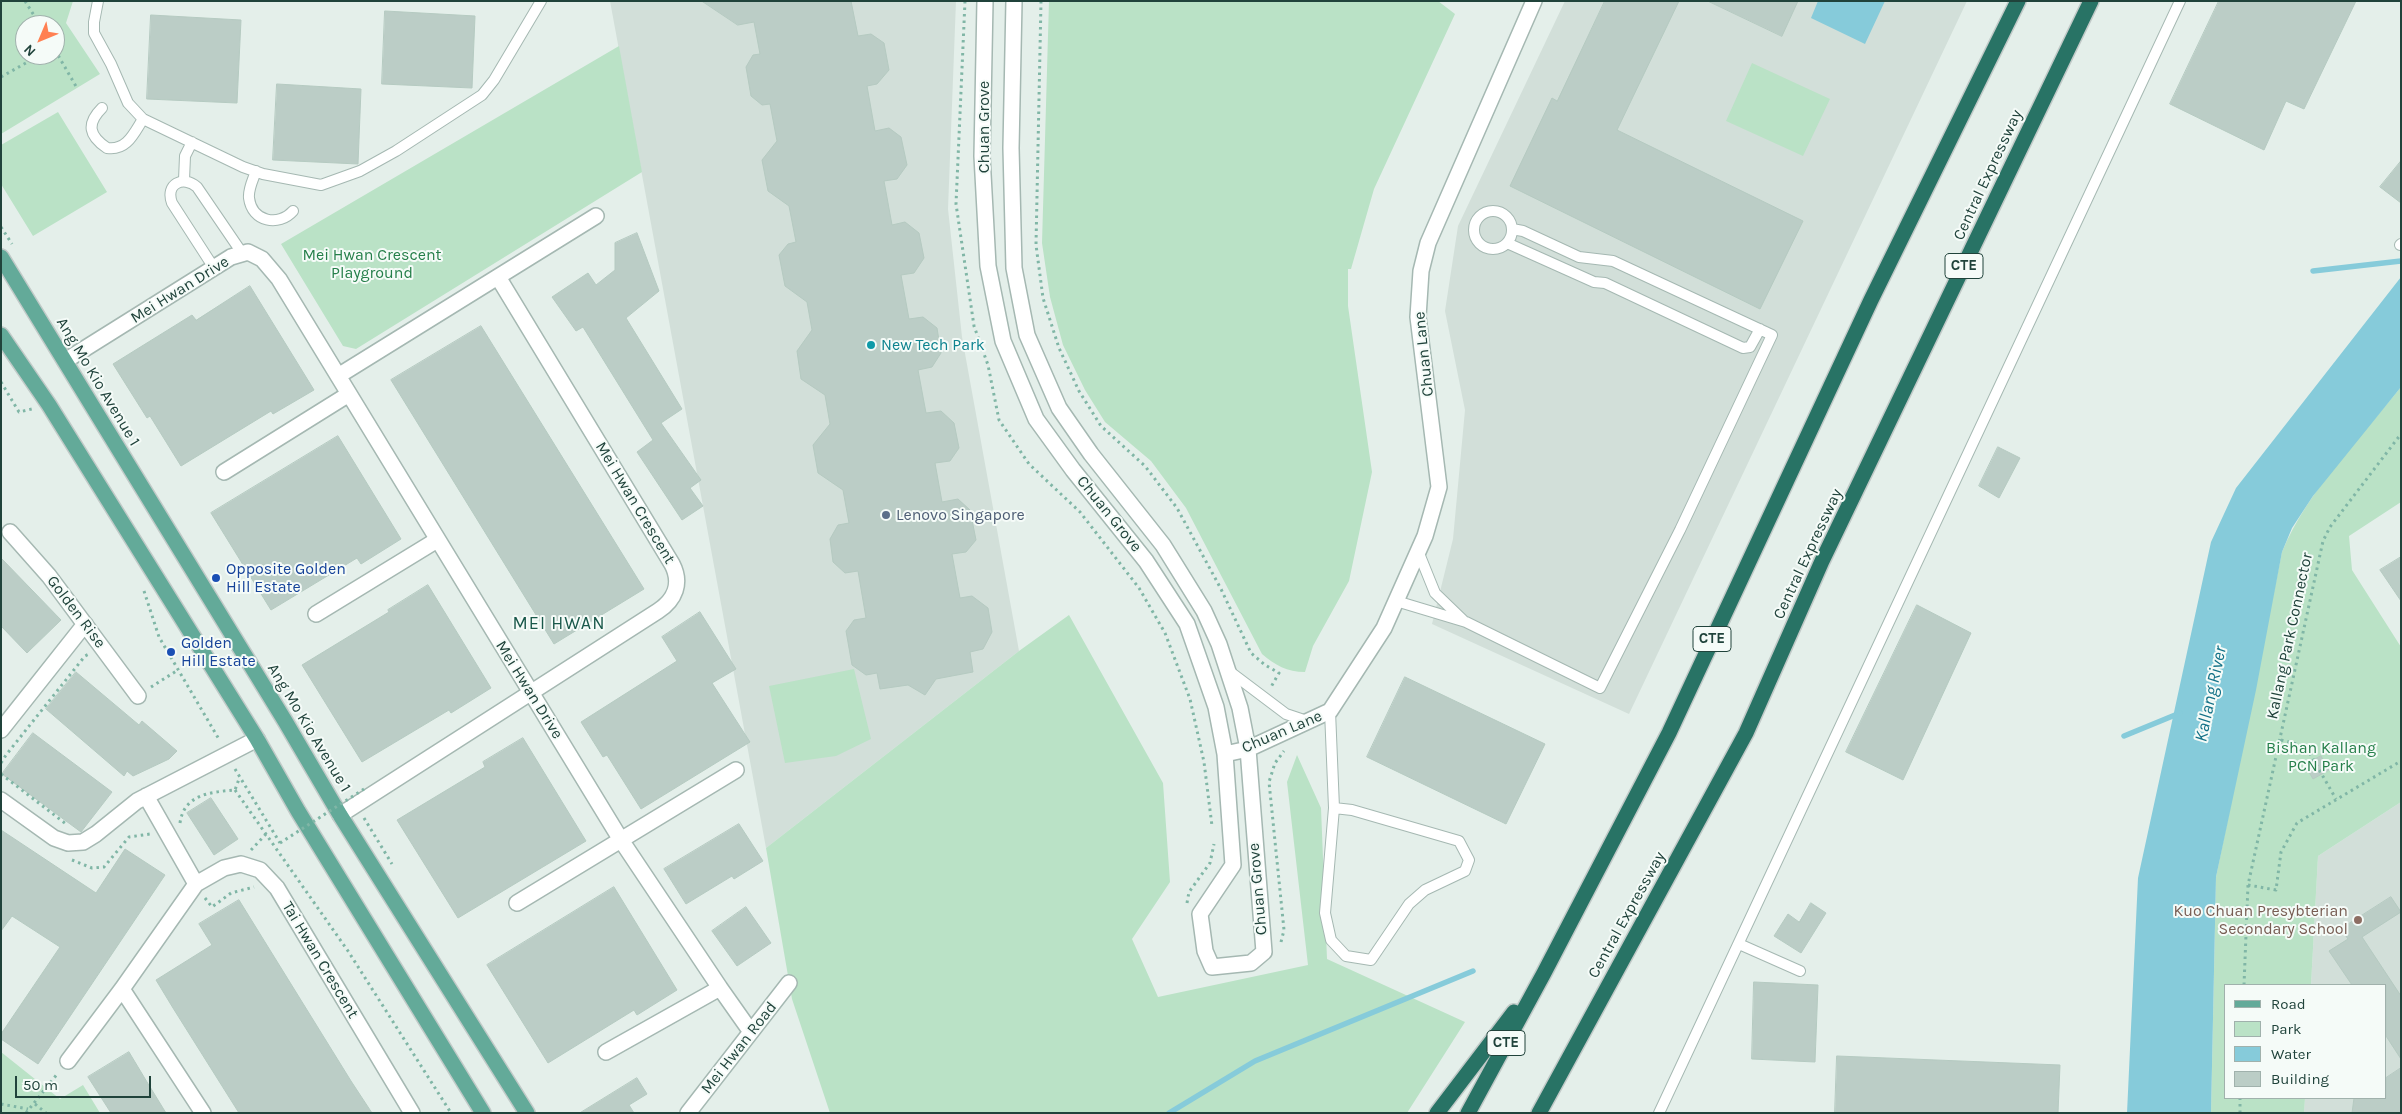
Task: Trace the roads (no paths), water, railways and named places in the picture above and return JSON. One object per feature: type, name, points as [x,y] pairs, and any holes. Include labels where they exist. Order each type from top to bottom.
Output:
[{"type":"highway","name":"CTE","points":[[1468,1113],[1544,973],[1668,732],[1871,300],[2018,1]]},
{"type":"highway","name":"Central Expressway","points":[[1540,1113],[1746,733],[1822,561],[2090,1]]},
{"type":"highway","points":[[1436,1113],[1544,973]]},
{"type":"main road","name":"Ang Mo Kio Avenue 1","points":[[3,262],[285,721],[340,815],[527,1113]]},
{"type":"main road","points":[[1,335],[49,405],[257,739],[298,811],[482,1113]]},
{"type":"street","name":"Chuan Grove","points":[[985,1],[982,156],[988,266],[1003,341],[1036,419],[1073,470],[1146,561],[1187,624],[1216,707],[1225,754],[1233,864],[1200,914],[1205,951],[1212,968],[1251,963],[1264,952],[1248,749],[1240,708],[1219,644],[1204,611],[1163,545],[1091,454],[1059,408],[1027,335],[1014,268],[1011,148],[1014,1]]},
{"type":"street","name":"Chuan Lane","points":[[1225,754],[1248,749],[1330,711],[1384,628],[1418,552],[1439,486],[1418,317],[1421,271],[1428,243],[1534,1]]},
{"type":"street","points":[[338,376],[596,216]]},
{"type":"street","name":"Mei Hwan Drive","points":[[65,361],[214,268],[242,253],[255,254],[274,272],[621,840],[751,1032]]},
{"type":"street","name":"Mei Hwan Crescent","points":[[340,815],[664,608],[676,590],[678,580],[672,564],[498,277]]},
{"type":"street","points":[[224,472],[349,394]]},
{"type":"street","name":"Golden Rise","points":[[10,532],[49,576],[85,624],[142,693]]},
{"type":"street","points":[[316,614],[436,540]]},
{"type":"street","points":[[1,730],[85,624]]},
{"type":"street","points":[[1,800],[45,833],[68,843],[89,839],[146,796],[257,739]]},
{"type":"street","points":[[517,903],[736,770]]},
{"type":"street","points":[[146,796],[196,884]]},
{"type":"street","name":"Tai Hwan Crescent","points":[[68,1061],[122,989],[196,884],[214,872],[233,864],[250,865],[269,878],[277,888],[412,1113]]},
{"type":"street","name":"Mei Hwan Road","points":[[688,1113],[789,983]]},
{"type":"street","points":[[606,1052],[720,988]]},
{"type":"street","points":[[122,989],[203,1113]]},
{"type":"lane","points":[[98,1],[94,33],[112,64],[128,103],[143,119],[256,172],[321,185],[360,171],[396,151],[482,94],[494,80],[541,1]]},
{"type":"lane","points":[[1659,1113],[2180,1]]},
{"type":"lane","points":[[102,108],[93,117],[92,129],[94,138],[107,148],[119,148],[126,144],[143,119]]},
{"type":"lane","points":[[184,180],[185,156],[192,142]]},
{"type":"lane","points":[[256,172],[250,188],[249,201],[259,216],[267,221],[275,221],[284,219],[293,211]]},
{"type":"lane","points":[[214,268],[169,195],[171,189],[184,180],[197,187],[242,253]]},
{"type":"lane","points":[[1500,211],[1510,221],[1512,229],[1507,243],[1500,247],[1485,246],[1475,234],[1475,226],[1484,213],[1500,211]]},
{"type":"lane","points":[[1396,601],[1466,622],[1600,688],[1680,530],[1772,335],[1613,261],[1579,258],[1523,231],[1512,229]]},
{"type":"lane","points":[[1507,243],[1594,282],[1605,283],[1743,348],[1750,347],[1760,330]]},
{"type":"lane","points":[[1418,552],[1435,593],[1466,622]]},
{"type":"lane","points":[[1226,669],[1286,714],[1307,721]]},
{"type":"lane","points":[[1330,711],[1329,730],[1334,808],[1325,913],[1331,940],[1346,956],[1371,960],[1409,904],[1425,890],[1465,871],[1470,860],[1459,841],[1352,810],[1334,808]]},
{"type":"lane","points":[[1739,944],[1800,971]]},
{"type":"water","points":[[1818,1],[1885,1],[1865,44],[1811,18]]},
{"type":"water","name":"Kallang River","points":[[2401,277],[2401,387],[2313,496],[2292,528],[2282,552],[2256,690],[2216,877],[2211,1113],[2127,1113],[2138,878],[2211,542],[2236,488]]},
{"type":"waterway","points":[[2313,271],[2401,261]]},
{"type":"waterway","points":[[2124,736],[2180,713]]},
{"type":"waterway","points":[[1169,1113],[1255,1061],[1473,971]]},
{"type":"place","name":"New Tech Park","points":[[871,345]]},
{"type":"place","name":"Lenovo Singapore","points":[[886,515]]},
{"type":"place","name":"Opposite Golden Hill Estate","points":[[216,578]]},
{"type":"place","name":"Golden Hill Estate","points":[[171,652]]},
{"type":"place","name":"Kuo Chuan Presybterian Secondary School","points":[[2358,920]]},
{"type":"district","name":"MEI HWAN","points":[[559,624]]},
{"type":"park label","name":"Mei Hwan Crescent Playground","points":[[372,264]]},
{"type":"park label","name":"Bishan Kallang PCN Park","points":[[2321,757]]}]
